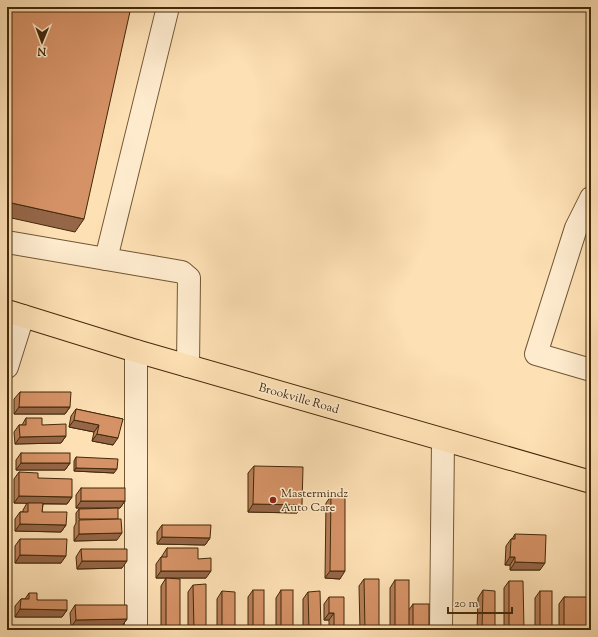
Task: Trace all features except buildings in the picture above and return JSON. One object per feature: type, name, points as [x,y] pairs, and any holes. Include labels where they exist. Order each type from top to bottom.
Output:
[{"type":"main road","name":"Brookville Road","points":[[15,314],[136,351],[591,482]]},
{"type":"street","points":[[106,259],[168,7]]},
{"type":"street","points":[[591,198],[576,228],[536,354],[591,370]]},
{"type":"street","points":[[7,242],[182,272],[189,278],[188,366]]},
{"type":"street","points":[[7,367],[15,314]]},
{"type":"street","points":[[136,351],[136,630]]},
{"type":"street","points":[[441,630],[443,440]]},
{"type":"place","name":"Mastermindz Auto Care","points":[[273,500]]}]
